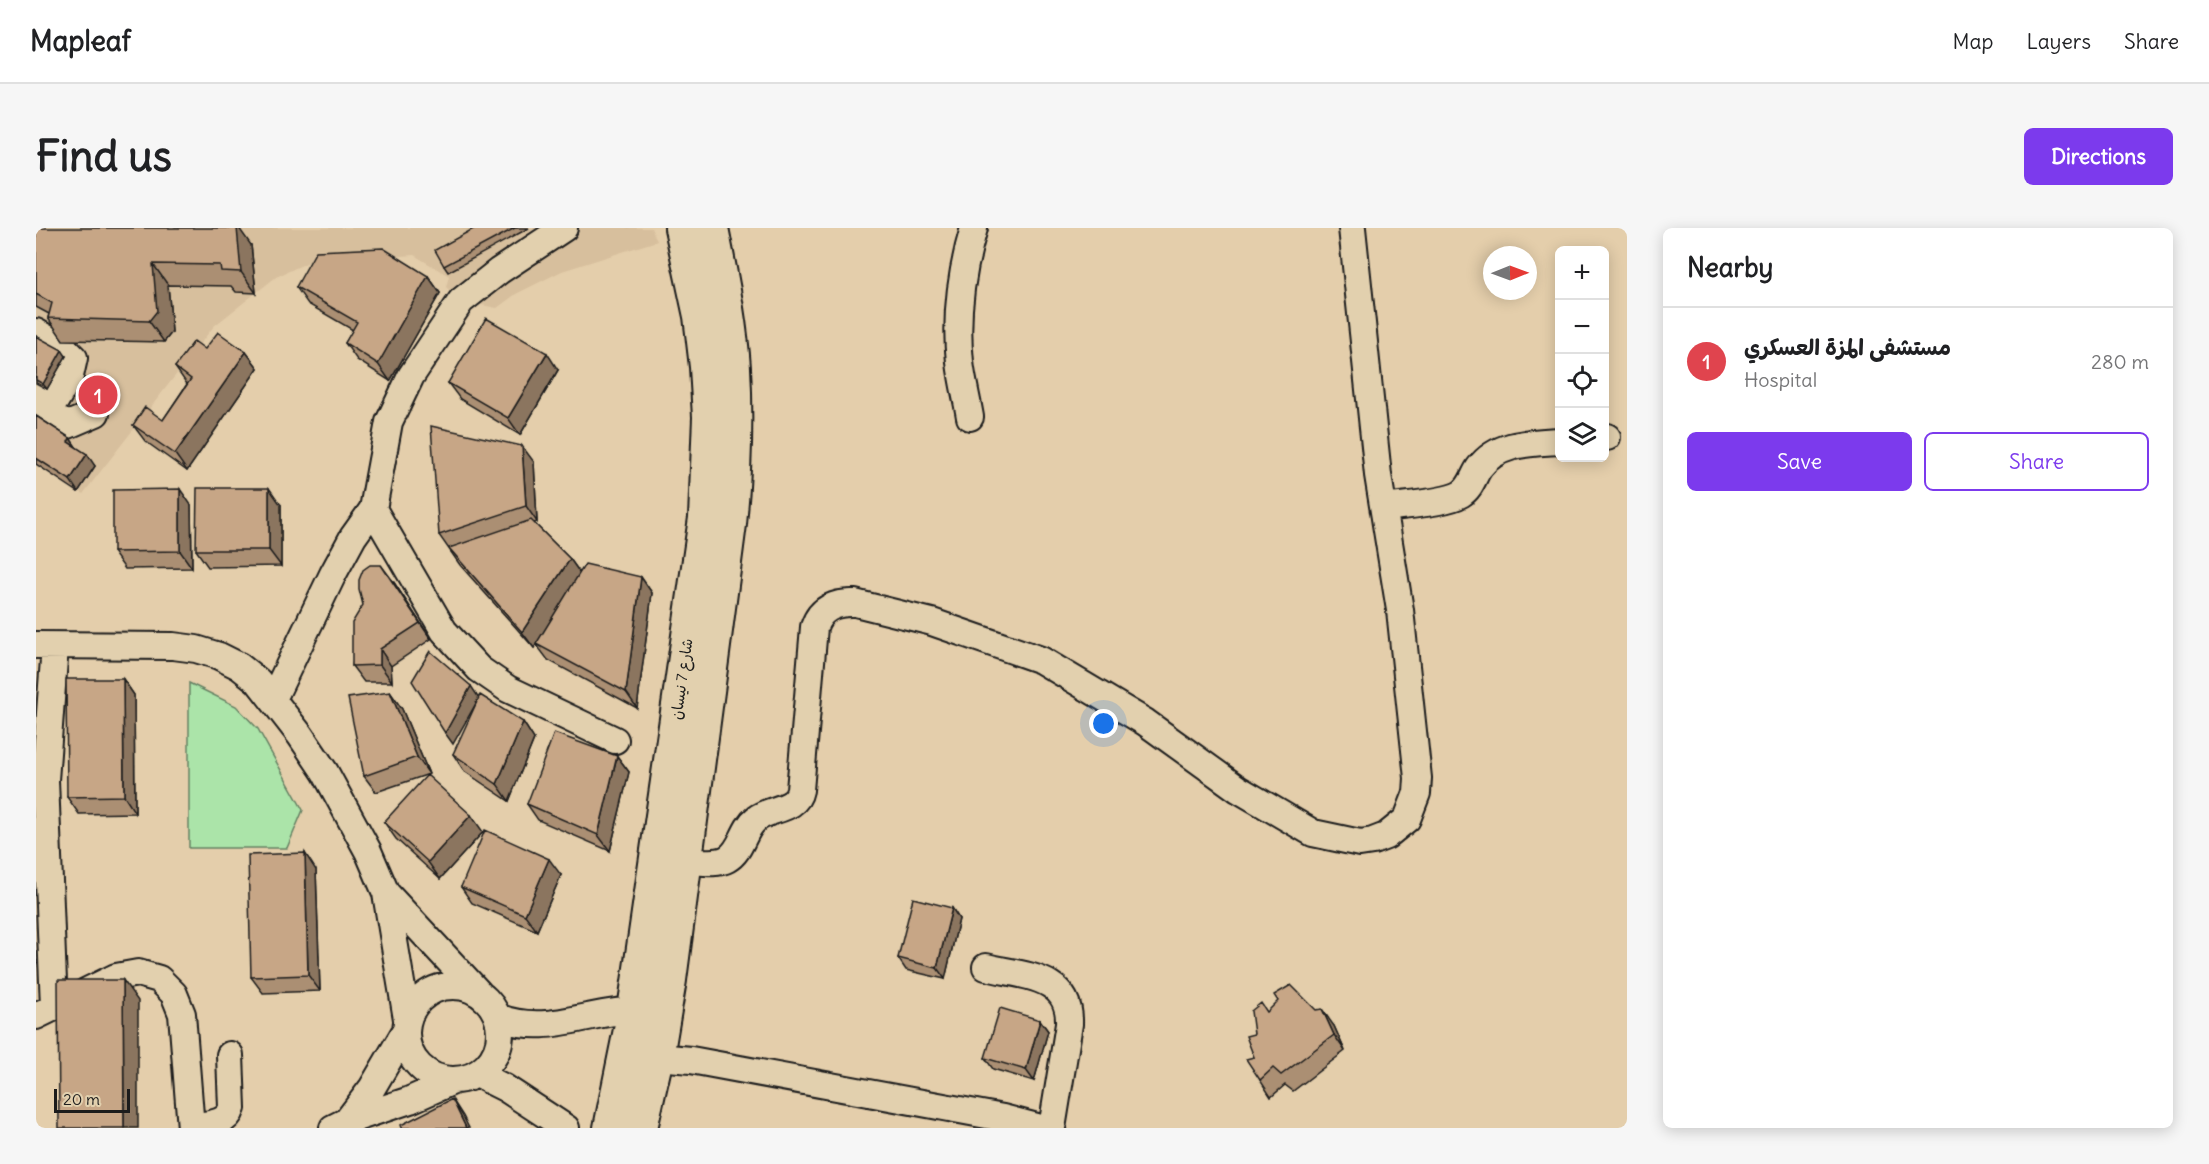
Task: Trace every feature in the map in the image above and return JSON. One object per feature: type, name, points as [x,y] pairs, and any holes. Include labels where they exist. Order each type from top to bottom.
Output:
[{"type":"main road","name":"شارع 7 نيسان","points":[[610,1128],[648,1012],[705,518],[709,417],[706,367],[700,316],[681,228]]},
{"type":"main road","name":"شارع 7 نيسان","points":[[642,1128],[657,1057],[648,1012],[670,980],[735,471],[734,367],[728,315],[712,228]]},
{"type":"street","points":[[273,699],[333,574],[353,537],[373,509],[389,422],[411,376],[461,301],[499,271],[562,228]]},
{"type":"street","points":[[970,417],[960,364],[958,314],[966,256],[974,228]]},
{"type":"street","points":[[685,861],[718,862],[728,858],[736,850],[750,824],[758,817],[796,801],[800,790],[814,627],[822,612],[831,606],[847,603],[932,622],[1041,660],[1145,722],[1238,789],[1313,833],[1360,843],[1386,836],[1407,819],[1417,793],[1418,778],[1400,610],[1377,463],[1352,228]]},
{"type":"street","points":[[36,332],[64,348],[74,358],[70,376],[56,400],[36,391]]},
{"type":"street","points":[[36,408],[68,425],[96,413]]},
{"type":"street","points":[[1384,508],[1452,498],[1467,490],[1478,469],[1495,453],[1521,444],[1555,441]]},
{"type":"street","points":[[373,509],[444,631],[479,669],[508,689],[615,740]]},
{"type":"street","points":[[230,1055],[232,1108],[230,1113],[224,1120],[191,1127],[182,1014],[180,1003],[168,986],[149,975],[127,974],[45,1011],[41,780],[45,645],[196,648],[239,666],[258,681],[300,735],[336,792],[368,851],[386,893],[411,1056],[419,1066],[442,1079],[466,1077],[505,1088],[566,1128]]},
{"type":"street","points":[[340,1125],[466,1077],[489,1063],[497,1049],[500,1033],[497,1017],[490,1003],[386,893]]},
{"type":"street","points":[[986,967],[1055,986],[1064,997],[1069,1010],[1068,1024],[1052,1128]]},
{"type":"street","points":[[340,1125],[377,1082],[414,1006],[424,995],[436,988],[451,985],[465,987],[479,993]]},
{"type":"street","points":[[497,1017],[510,1022],[537,1026],[648,1012]]},
{"type":"street","points":[[657,1057],[691,1060],[1003,1118],[1041,1128]]},
{"type":"shaded area","points":[[36,228],[651,228],[657,241],[562,271],[516,294],[497,308],[461,301],[446,287],[449,276],[414,255],[353,260],[337,249],[276,277],[214,326],[83,494],[36,464]]},
{"type":"green space","points":[[189,683],[236,706],[258,729],[303,810],[287,848],[189,848]]},
{"type":"building","points":[[36,228],[237,228],[241,272],[221,271],[220,265],[153,264],[157,311],[149,321],[48,318],[52,303],[36,294]]},
{"type":"building","points":[[475,228],[515,228],[444,266],[435,250]]},
{"type":"building","points":[[383,248],[428,276],[378,364],[345,343],[357,322],[296,287],[316,251]]},
{"type":"building","points":[[486,318],[547,353],[508,418],[448,383]]},
{"type":"building","points":[[218,332],[246,352],[175,454],[133,425],[145,407],[163,420],[191,379],[175,367],[194,341],[205,349]]},
{"type":"building","points":[[36,336],[62,350],[43,384],[36,380]]},
{"type":"building","points":[[36,416],[70,438],[68,442],[87,454],[70,480],[36,458]]},
{"type":"building","points":[[431,426],[522,446],[526,506],[439,535]]},
{"type":"building","points":[[197,488],[269,488],[269,550],[196,550]]},
{"type":"building","points":[[180,489],[180,551],[113,552],[113,490]]},
{"type":"building","points":[[531,520],[570,559],[522,632],[449,548]]},
{"type":"building","points":[[585,564],[641,577],[626,692],[536,644]]},
{"type":"building","points":[[370,565],[381,565],[420,623],[380,649],[380,665],[352,666],[352,623],[363,605],[359,580],[363,570]]},
{"type":"building","points":[[430,651],[471,686],[445,733],[412,681]]},
{"type":"building","points":[[66,679],[123,679],[124,796],[67,797]]},
{"type":"building","points":[[390,692],[417,757],[364,776],[348,698]]},
{"type":"building","points":[[480,695],[523,722],[497,784],[453,754]]},
{"type":"building","points":[[554,733],[617,756],[598,835],[527,804]]},
{"type":"building","points":[[427,775],[471,815],[428,862],[384,822]]},
{"type":"building","points":[[485,830],[549,859],[525,915],[461,887]]},
{"type":"building","points":[[305,853],[308,975],[251,977],[248,855]]},
{"type":"building","points":[[913,898],[952,908],[937,968],[898,958]]},
{"type":"building","points":[[58,980],[123,980],[124,1128],[59,1128]]},
{"type":"building","points":[[1291,985],[1316,1010],[1322,1009],[1334,1035],[1281,1075],[1273,1068],[1260,1080],[1246,1059],[1254,1057],[1246,1036],[1254,1034],[1251,1011],[1261,1003],[1267,1012],[1278,1001],[1274,995]]},
{"type":"building","points":[[1000,1008],[1040,1020],[1026,1070],[985,1058]]},
{"type":"building","points":[[452,1099],[466,1128],[402,1128],[401,1125]]},
{"type":"place","name":"مستشفى المزة العسكري","points":[[98,395]]}]
